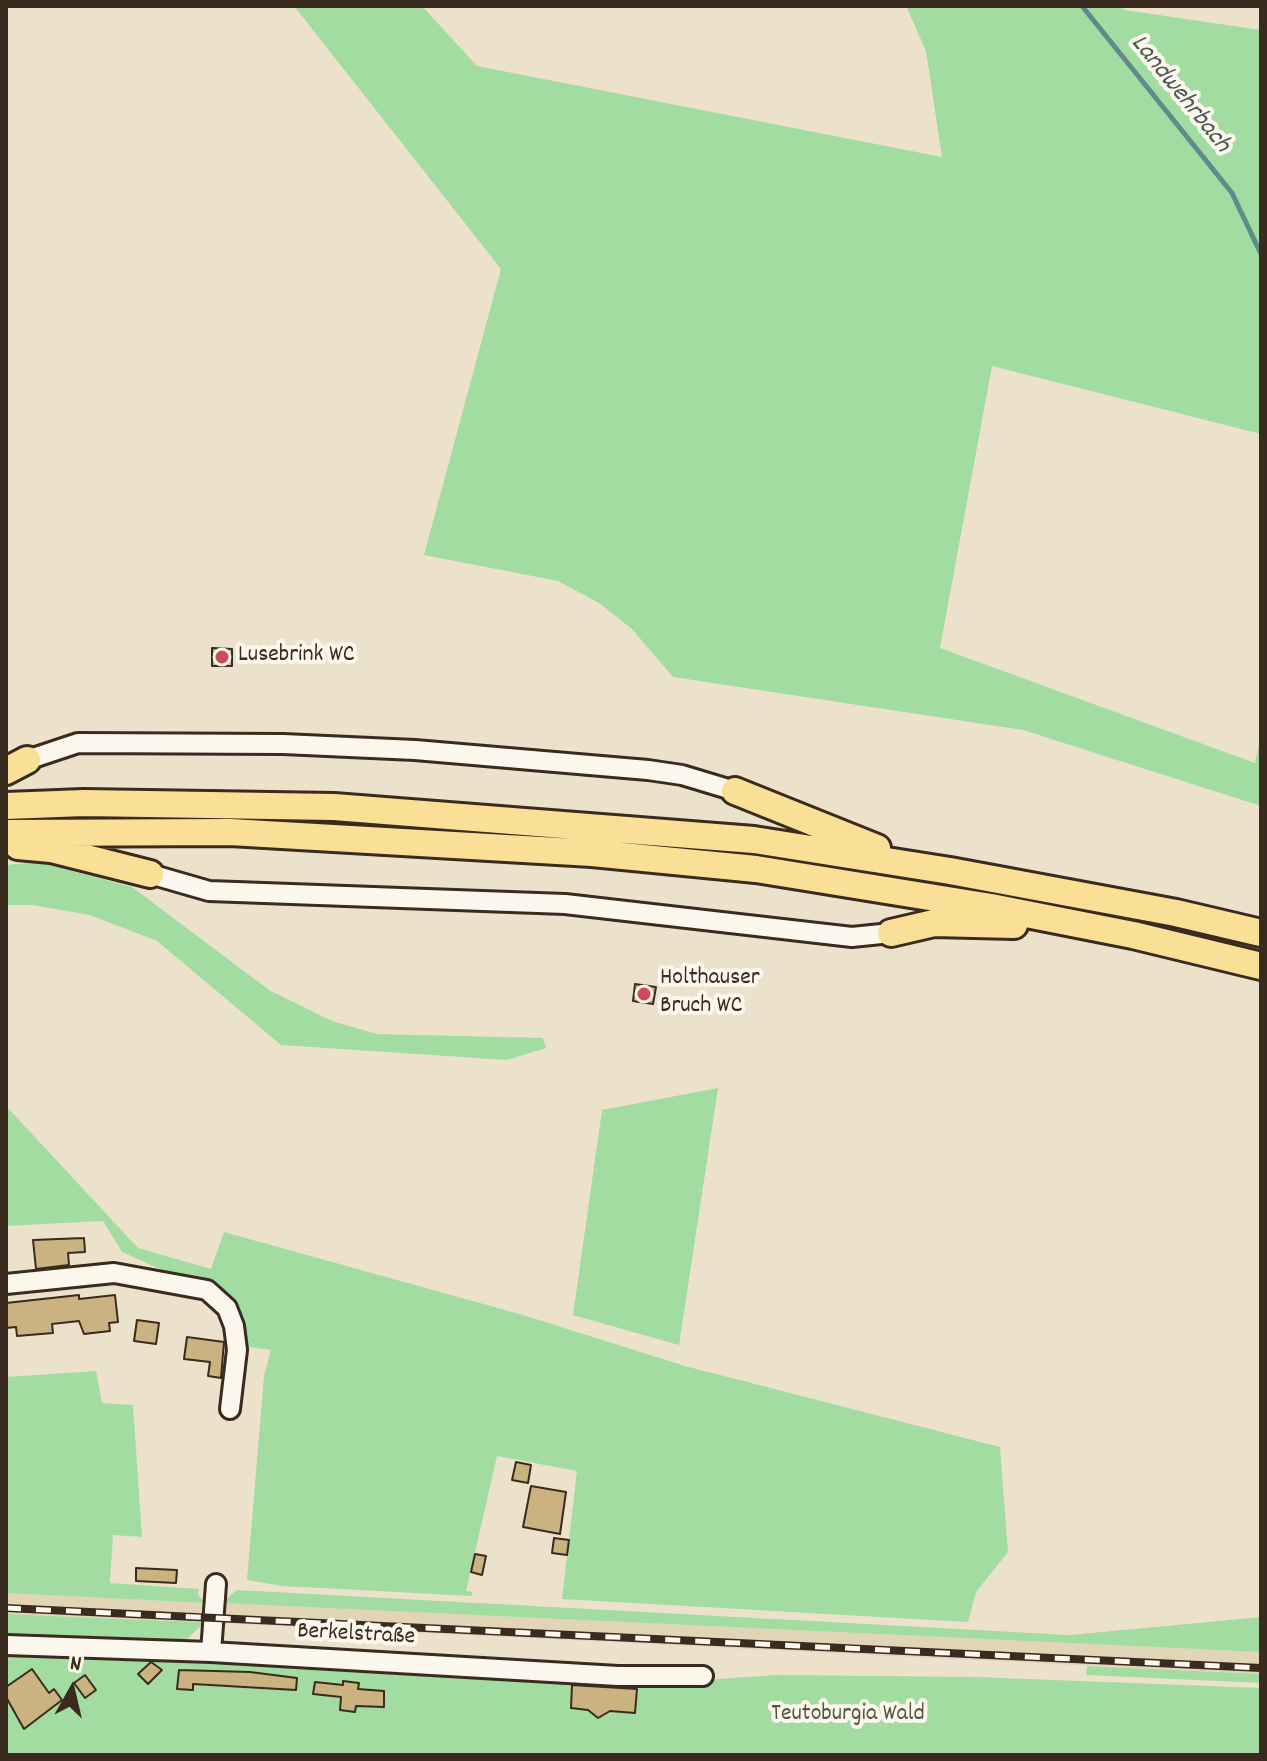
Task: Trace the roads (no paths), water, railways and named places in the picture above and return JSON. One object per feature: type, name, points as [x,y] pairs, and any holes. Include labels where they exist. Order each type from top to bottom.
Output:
[{"type":"highway","points":[[735,791],[867,845],[950,871]]},
{"type":"highway","points":[[6,806],[223,804],[445,814],[754,840],[950,871],[1176,913],[1261,933]]},
{"type":"highway","points":[[6,833],[230,832],[592,853],[756,869],[875,886],[1133,935],[1261,966]]},
{"type":"highway","points":[[6,846],[51,849],[150,874]]},
{"type":"highway","points":[[891,933],[934,923],[961,923],[1133,935]]},
{"type":"street","points":[[17,766],[78,743],[298,744],[415,750],[648,770],[682,775],[735,791]]},
{"type":"street","points":[[150,874],[209,891],[565,904],[852,937],[891,933]]},
{"type":"street","points":[[6,1284],[114,1273],[194,1285],[207,1290],[227,1308],[237,1350],[230,1409]]},
{"type":"street","points":[[211,1652],[216,1584]]},
{"type":"street","name":"Berkelstraße","points":[[6,1645],[211,1652],[618,1676],[703,1676]]},
{"type":"waterway","name":"Landwehrbach","points":[[1082,6],[1232,193],[1261,254]]},
{"type":"railway","points":[[6,1608],[1261,1668]]},
{"type":"place","name":"Lusebrink WC","points":[[222,657]]},
{"type":"place","name":"Holthauser Bruch WC","points":[[644,994]]},
{"type":"park label","name":"Teutoburgia Wald","points":[[848,1716]]}]
